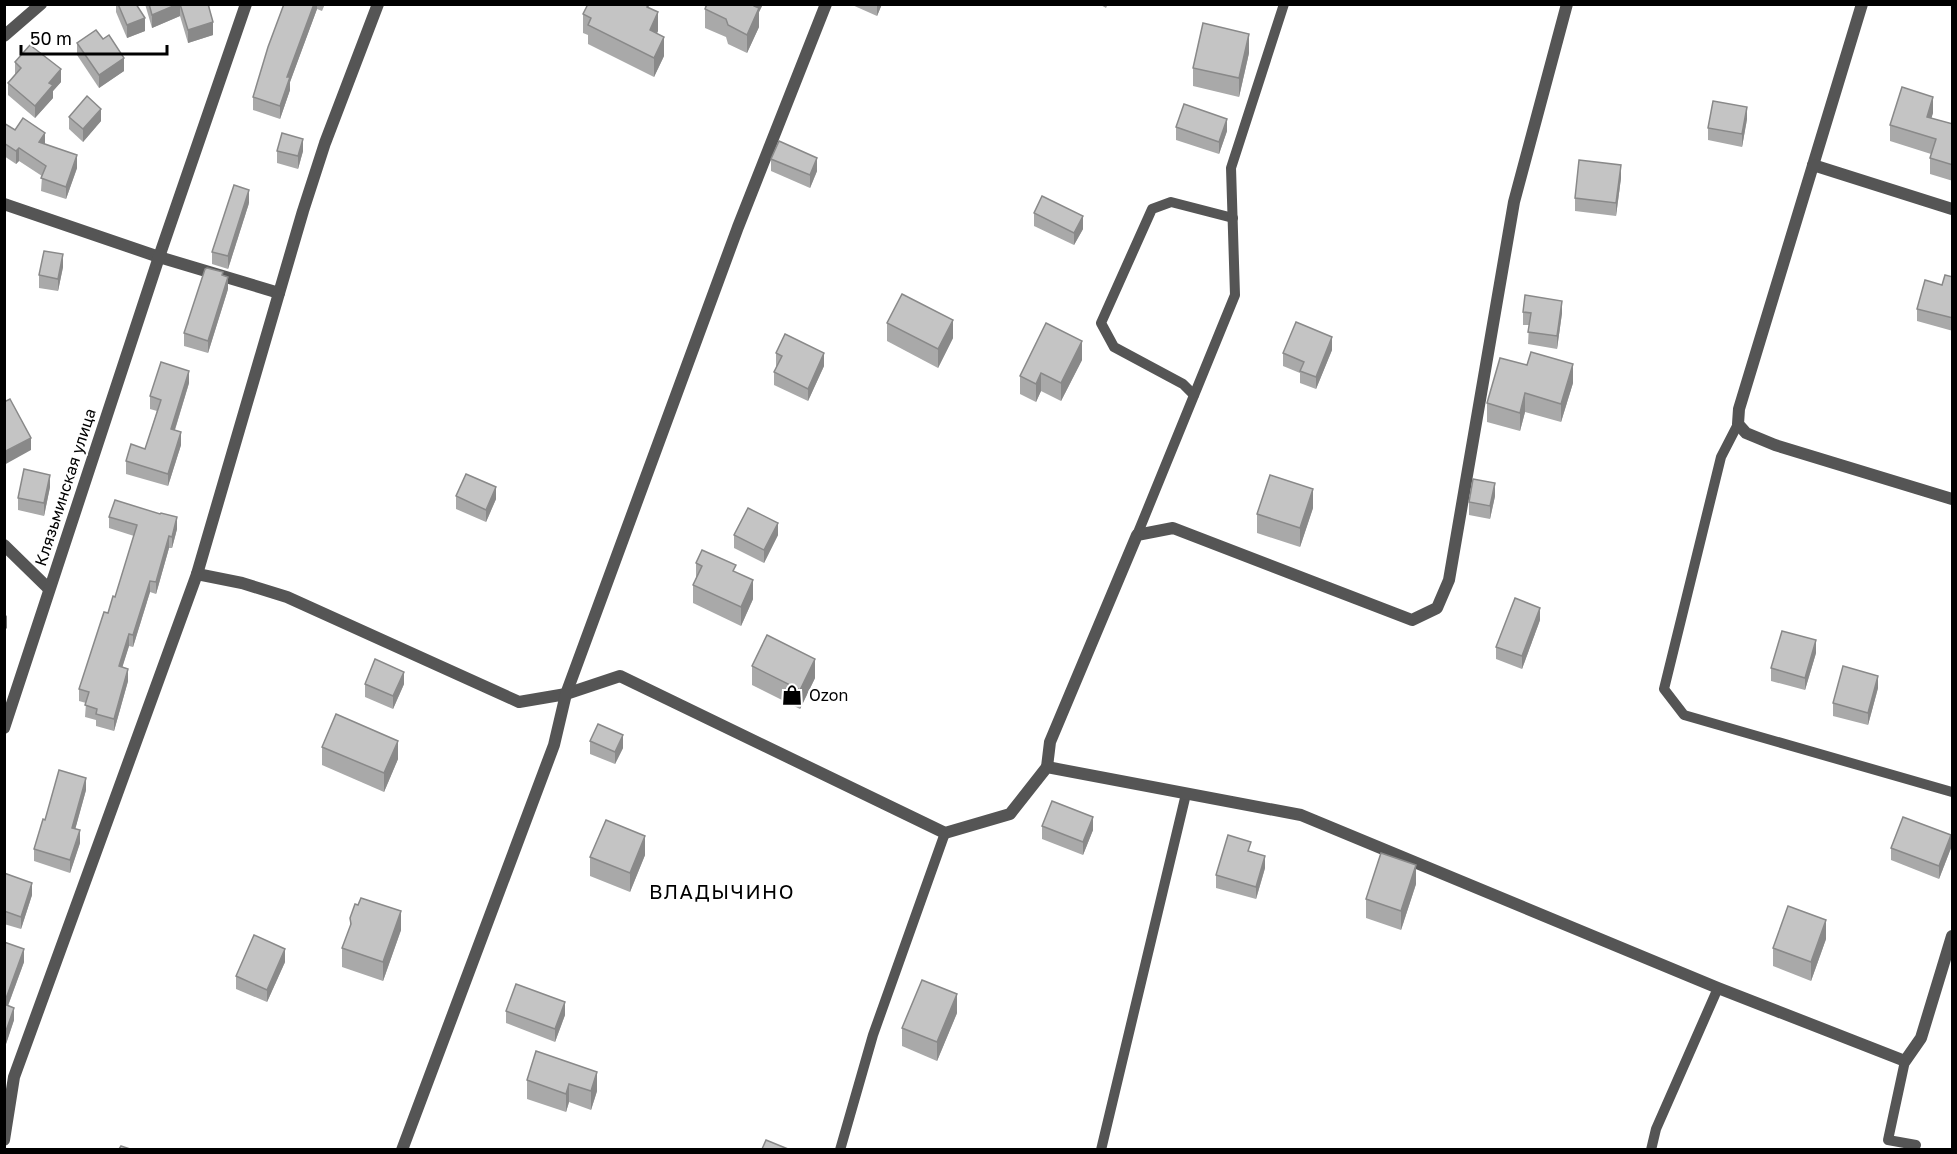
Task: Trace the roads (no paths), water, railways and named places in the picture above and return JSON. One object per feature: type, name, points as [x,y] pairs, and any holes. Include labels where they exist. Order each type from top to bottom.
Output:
[{"type":"street","points":[[4,36],[41,4]]},
{"type":"street","name":"Клязьминская улица","points":[[4,728],[159,257],[246,4]]},
{"type":"street","points":[[4,1140],[14,1077],[197,574],[325,143],[378,4]]},
{"type":"street","points":[[402,1149],[554,745],[566,694],[738,227],[826,4]]},
{"type":"street","points":[[197,574],[242,583],[287,597],[519,702],[566,694],[620,676],[945,833],[1010,814],[1047,767],[1050,742],[1137,535],[1173,528],[1412,620],[1437,608],[1449,580],[1514,202],[1567,4]]},
{"type":"street","points":[[1862,4],[1739,409],[1738,424],[1746,433],[1775,445],[1953,499]]},
{"type":"street","points":[[1813,165],[1953,209]]},
{"type":"street","points":[[4,204],[159,257],[279,293]]},
{"type":"street","points":[[4,545],[50,589]]},
{"type":"street","points":[[1047,767],[1301,815],[1718,988],[1905,1061],[1921,1038],[1953,936]]},
{"type":"lane","points":[[1137,535],[1235,295],[1231,168],[1284,4]]},
{"type":"lane","points":[[1194,395],[1183,384],[1114,347],[1101,323],[1152,209],[1171,202],[1233,218]]},
{"type":"lane","points":[[1738,424],[1721,457],[1664,689],[1684,715],[1953,792]]},
{"type":"lane","points":[[1101,1149],[1186,794]]},
{"type":"lane","points":[[840,1149],[873,1035],[945,833]]},
{"type":"lane","points":[[1651,1149],[1656,1129],[1718,988]]},
{"type":"lane","points":[[1905,1061],[1888,1140],[1916,1145]]},
{"type":"place","name":"Ozon","points":[[792,695]]},
{"type":"district","name":"ВЛАДЫЧИНО","points":[[722,892]]}]
